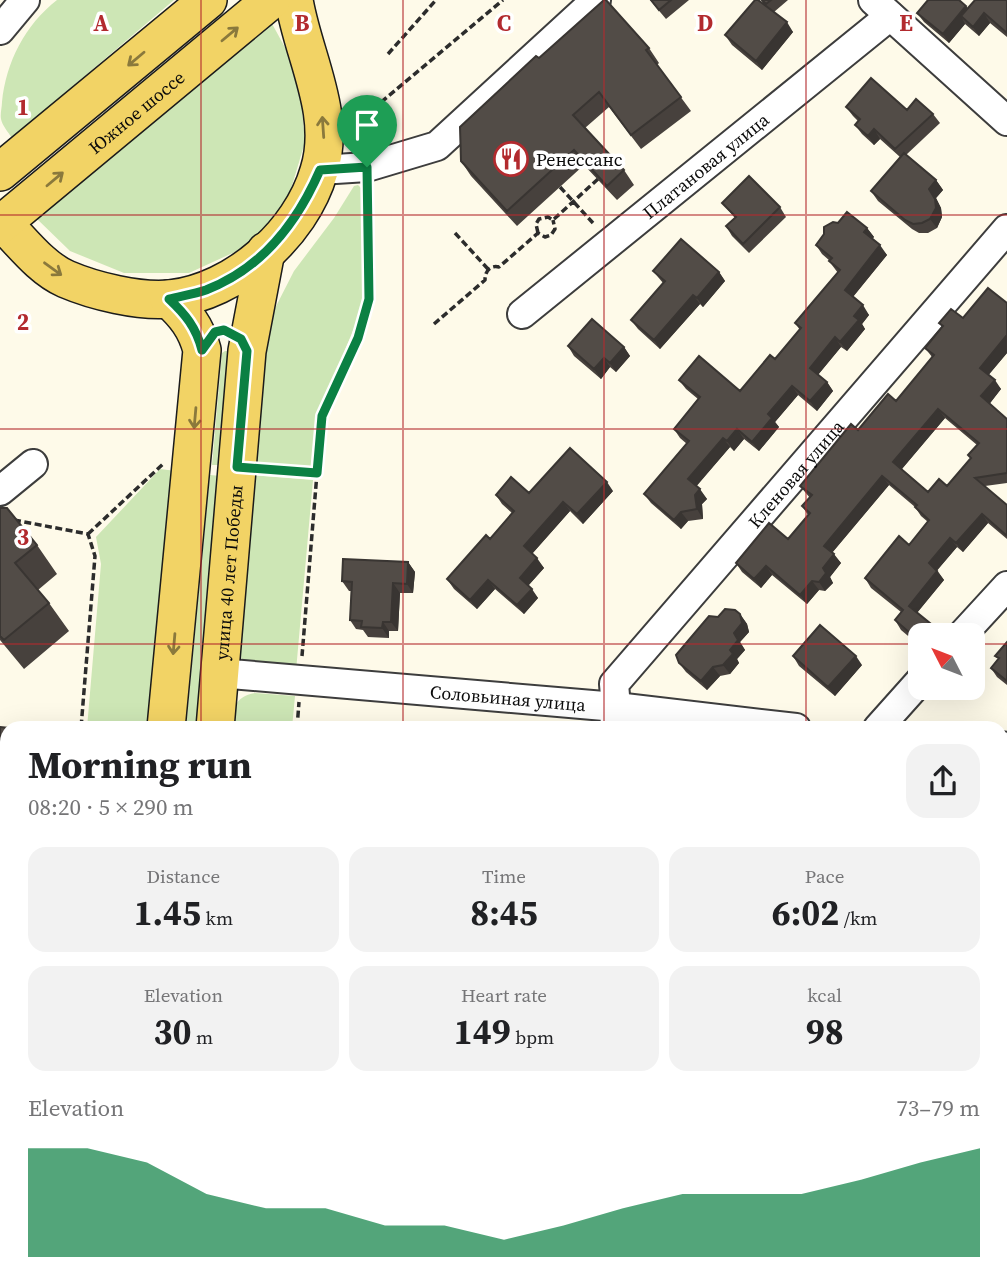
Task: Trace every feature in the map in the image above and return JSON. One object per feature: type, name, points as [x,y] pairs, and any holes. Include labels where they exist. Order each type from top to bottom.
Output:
[{"type":"main road","points":[[208,0],[7,166],[2,185],[1,214],[36,257],[64,278],[101,291],[169,299],[204,291],[240,273],[290,226],[308,198],[320,170],[324,136],[320,96],[294,0]]},
{"type":"main road","name":"Южное шоссе","points":[[1,214],[271,0]]},
{"type":"main road","name":"улица 40 лет Победы","points":[[216,721],[247,351],[266,251]]},
{"type":"main road","points":[[167,721],[202,350],[187,316],[169,299]]},
{"type":"main road","points":[[202,350],[215,332],[224,330],[241,339],[247,351]]},
{"type":"street","points":[[0,30],[24,0]]},
{"type":"street","points":[[320,170],[367,167],[437,146],[596,0]]},
{"type":"street","points":[[881,8],[1007,121]]},
{"type":"street","name":"Платановая улица","points":[[522,314],[881,8]]},
{"type":"street","name":"Кленовая улица","points":[[615,717],[614,684],[1007,229]]},
{"type":"street","points":[[0,491],[33,464]]},
{"type":"street","points":[[973,623],[1007,586]]},
{"type":"street","name":"Соловьиная улица","points":[[219,673],[301,678],[615,717],[681,721]]},
{"type":"street","points":[[884,721],[908,694]]},
{"type":"path","points":[[388,54],[436,0]]},
{"type":"path","points":[[298,721],[322,416],[358,338],[369,299],[367,167],[370,122],[380,103],[503,0]]},
{"type":"path","points":[[553,220],[598,179]]},
{"type":"path","points":[[560,187],[593,223]]},
{"type":"path","points":[[548,217],[553,220],[555,229],[551,235],[538,233],[536,224],[539,219],[548,217]]},
{"type":"path","points":[[455,233],[488,269]]},
{"type":"path","points":[[488,269],[499,267],[538,233]]},
{"type":"path","points":[[434,324],[485,279],[488,269]]},
{"type":"path","points":[[88,534],[162,464],[191,466]]},
{"type":"path","points":[[237,467],[317,473]]},
{"type":"path","points":[[11,519],[88,534]]},
{"type":"path","points":[[82,721],[95,556],[88,534]]},
{"type":"green space","points":[[57,0],[174,0],[12,138],[1,117],[8,73],[19,45],[35,21]]},
{"type":"green space","points":[[270,20],[288,53],[300,86],[305,142],[288,199],[250,245],[189,273],[124,273],[70,251],[35,217]]},
{"type":"green space","points":[[358,185],[362,189],[365,301],[319,414],[314,469],[254,464],[269,320],[294,271],[334,218],[354,186]]},
{"type":"green space","points":[[230,351],[222,465],[212,465],[222,353]]},
{"type":"green space","points":[[160,469],[176,471],[149,721],[88,721],[101,564],[96,537]]},
{"type":"green space","points":[[210,475],[221,476],[198,721],[187,721]]},
{"type":"green space","points":[[252,475],[313,480],[296,671],[245,663],[236,651]]},
{"type":"green space","points":[[255,693],[295,696],[293,721],[231,721],[236,705]]},
{"type":"building","points":[[604,0],[649,48],[646,50],[681,97],[631,135],[599,92],[573,115],[624,170],[607,186],[574,150],[507,211],[461,161],[460,127],[536,56],[539,58]]},
{"type":"building","points":[[651,0],[671,0],[659,10]]},
{"type":"building","points":[[755,0],[787,22],[756,61],[725,35]]},
{"type":"building","points":[[928,0],[959,0],[966,6],[943,34],[917,13]]},
{"type":"building","points":[[975,0],[1007,0],[1007,33],[984,13],[973,27],[961,16]]},
{"type":"building","points":[[871,78],[907,110],[916,99],[933,114],[895,149],[874,129],[868,136],[855,125],[860,119],[846,107]]},
{"type":"building","points":[[904,153],[936,180],[929,189],[935,199],[936,208],[930,219],[922,223],[913,224],[905,220],[871,191]]},
{"type":"building","points":[[749,176],[780,207],[743,244],[726,226],[736,217],[722,203]]},
{"type":"building","points":[[847,212],[867,228],[864,232],[880,245],[845,290],[863,305],[854,316],[859,320],[840,342],[835,337],[810,368],[827,382],[810,401],[792,386],[768,414],[772,418],[752,442],[737,429],[727,441],[723,438],[688,479],[700,489],[695,495],[697,509],[681,512],[674,520],[644,494],[689,441],[674,429],[700,397],[679,380],[699,356],[740,391],[770,355],[775,359],[801,328],[795,323],[840,270],[829,261],[832,258],[816,245],[824,234],[824,227],[833,222],[838,223]]},
{"type":"building","points":[[681,239],[719,272],[697,298],[693,295],[654,340],[631,320],[665,281],[653,271]]},
{"type":"building","points":[[988,288],[1007,303],[1007,335],[980,368],[995,380],[981,396],[1007,419],[1007,473],[975,478],[1007,505],[1007,534],[982,514],[956,543],[950,538],[929,563],[937,571],[909,606],[930,623],[908,623],[908,631],[895,620],[903,610],[865,578],[899,536],[909,545],[929,520],[915,507],[917,505],[882,476],[824,546],[834,554],[823,568],[826,573],[819,582],[812,581],[800,595],[766,566],[754,579],[736,563],[769,523],[788,539],[810,513],[802,506],[812,495],[800,486],[851,424],[858,430],[888,394],[896,401],[934,355],[925,348],[943,326],[939,323],[951,309],[963,318]],"holes":[[[938,409],[979,443],[968,455],[971,458],[947,486],[939,479],[928,492],[893,462]]]},
{"type":"building","points":[[592,319],[624,347],[610,363],[604,358],[594,369],[568,346]]},
{"type":"building","points":[[570,448],[607,482],[577,514],[563,502],[524,546],[537,558],[520,578],[532,589],[517,605],[488,580],[470,600],[447,579],[486,535],[490,539],[514,511],[496,495],[511,477],[529,493]]},
{"type":"building","points":[[0,508],[7,508],[37,545],[15,563],[49,603],[4,640],[0,636]]},
{"type":"building","points":[[343,559],[408,562],[407,584],[393,583],[391,622],[383,622],[382,628],[361,627],[362,621],[350,620],[352,582],[342,581]]},
{"type":"building","points":[[725,609],[735,610],[740,614],[742,623],[734,633],[738,640],[730,650],[733,654],[723,665],[713,667],[701,681],[679,663],[676,655],[709,616],[718,617]]},
{"type":"building","points":[[820,625],[856,656],[828,687],[793,656]]},
{"type":"building","points":[[1007,642],[1007,681],[991,668],[999,658],[995,656]]},
{"type":"place","name":"Ренессанс","points":[[511,159]]},
{"type":"route","points":[[367,167],[369,299],[358,338],[322,416],[317,473],[237,467],[247,351],[241,339],[224,330],[215,332],[202,350],[187,316],[169,299],[204,291],[222,283],[240,273],[266,251],[290,226],[308,198],[320,170],[367,167]]}]
